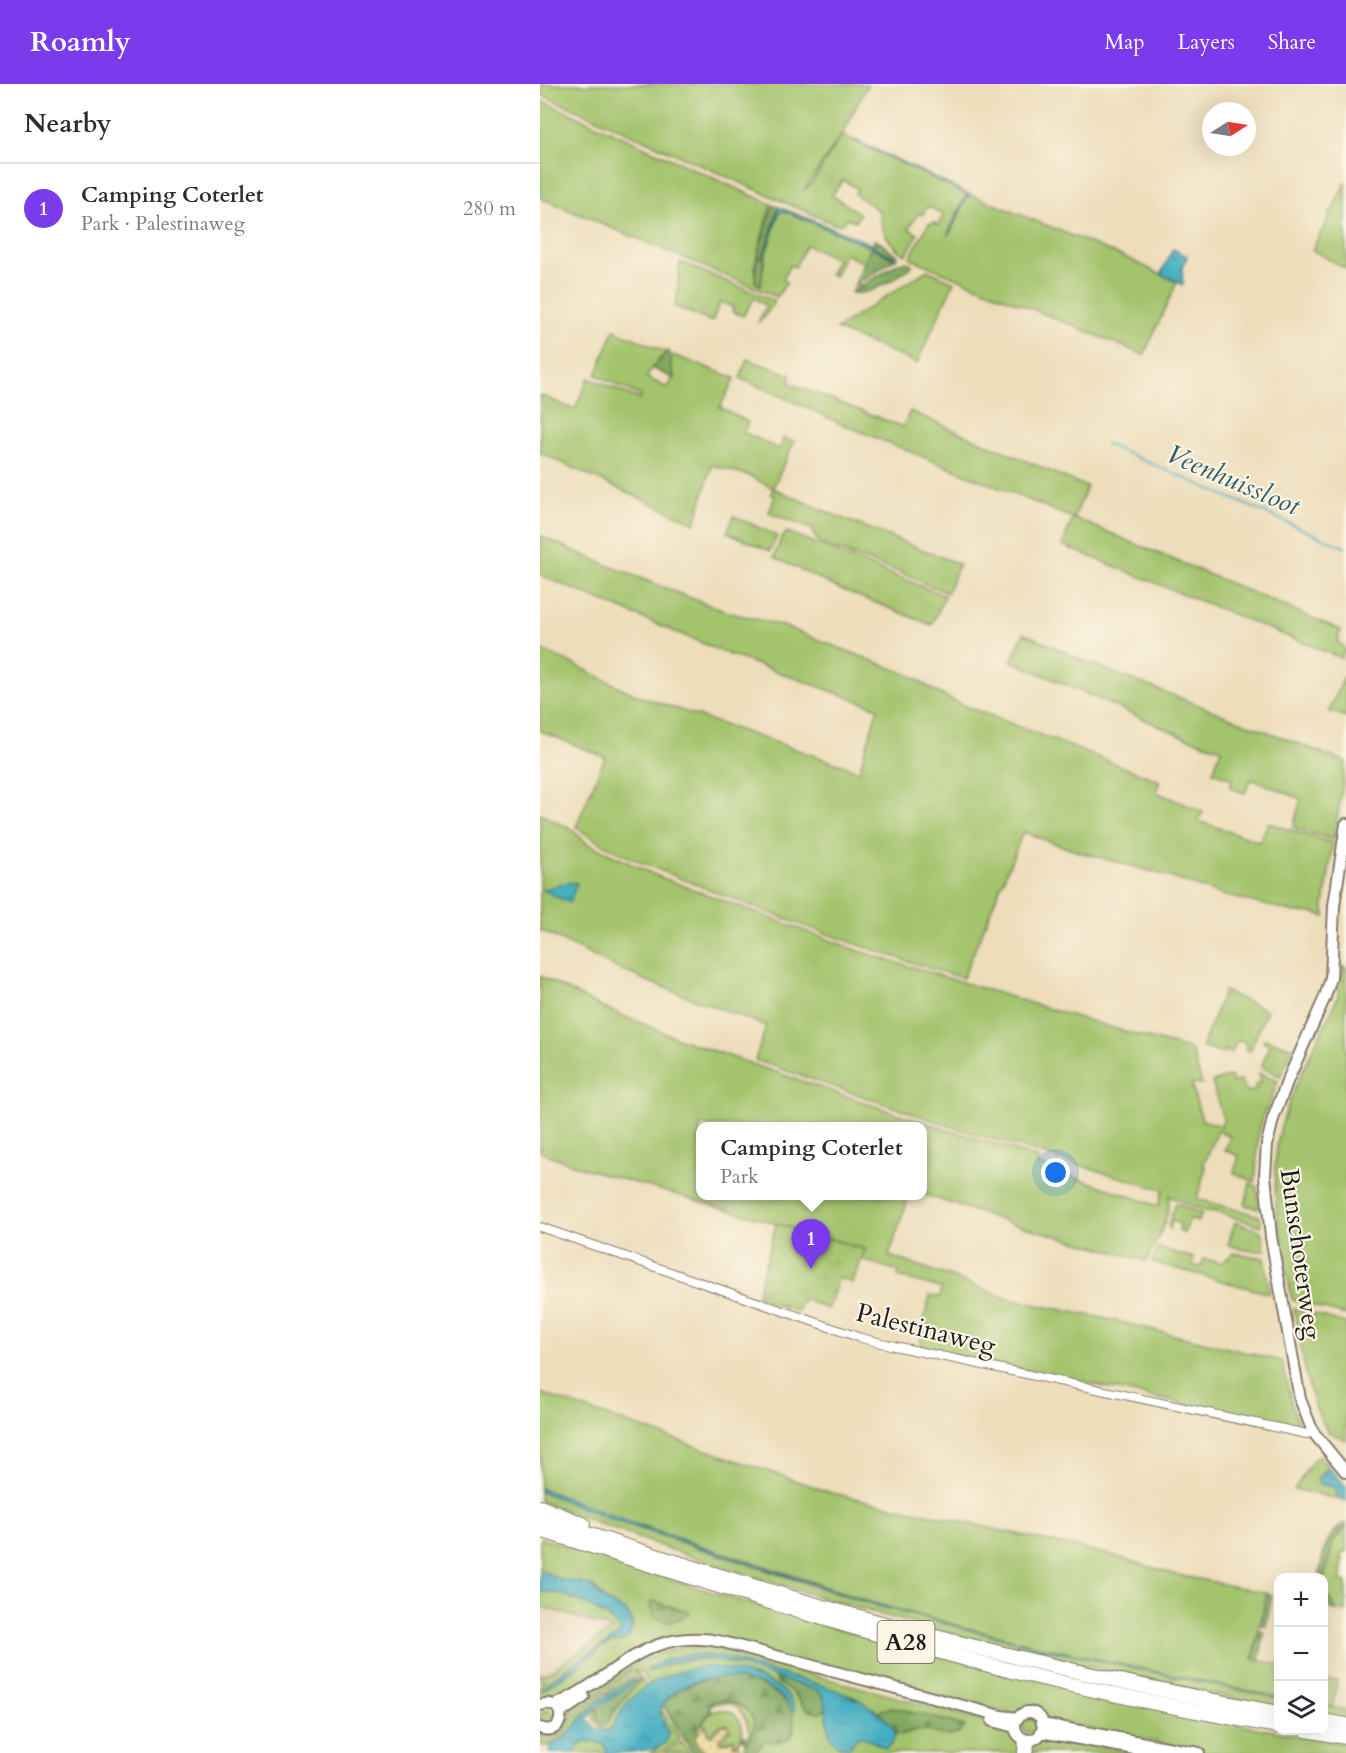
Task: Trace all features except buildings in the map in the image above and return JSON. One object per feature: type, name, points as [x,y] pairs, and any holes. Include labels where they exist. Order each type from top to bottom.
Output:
[{"type":"highway","name":"A28","points":[[540,1507],[584,1524],[615,1543]]},
{"type":"highway","name":"A28","points":[[540,1519],[842,1612],[986,1650],[1274,1712]]},
{"type":"highway","name":"A28","points":[[540,1530],[838,1623],[984,1664],[1124,1697],[1274,1725]]},
{"type":"highway","points":[[1328,1722],[1346,1725]]},
{"type":"highway","points":[[1328,1734],[1346,1737]]},
{"type":"main road","name":"Bunschoterweg","points":[[1346,824],[1334,906],[1330,978],[1325,998],[1279,1101],[1270,1131],[1266,1157],[1266,1200],[1274,1257],[1300,1399],[1313,1432],[1346,1472]]},
{"type":"main road","points":[[558,1709],[646,1649],[673,1640],[697,1638],[723,1642],[1001,1716],[1017,1723]]},
{"type":"main road","points":[[541,1703],[558,1709]]},
{"type":"main road","points":[[540,1728],[548,1730],[557,1726],[561,1718],[558,1709]]},
{"type":"main road","points":[[1025,1713],[1030,1713],[1038,1716],[1042,1728],[1037,1737],[1027,1739],[1018,1734],[1017,1723],[1025,1713]]},
{"type":"main road","points":[[1042,1728],[1157,1753]]},
{"type":"main road","points":[[1042,1728],[1199,1753]]},
{"type":"street","name":"Palestinaweg","points":[[540,1227],[872,1341],[1307,1434],[1313,1432]]},
{"type":"street","points":[[1022,1753],[1027,1739]]},
{"type":"street","points":[[1027,1739],[1028,1753]]},
{"type":"shaded area","points":[[540,1577],[628,1629],[540,1691]]},
{"type":"green space","points":[[540,84],[868,84],[842,134],[804,190],[812,183],[842,135],[967,194],[947,235],[969,194],[1127,258],[1177,282],[1144,355],[911,259],[929,223],[933,222],[938,225],[943,215],[928,206],[922,215],[918,213],[909,229],[918,234],[906,255],[887,237],[880,212],[855,194],[857,188],[843,180],[832,195],[860,214],[856,221],[847,218],[842,224],[834,224],[540,94]]},
{"type":"green space","points":[[540,100],[771,204],[755,262],[755,282],[761,286],[765,256],[781,211],[871,247],[864,263],[845,254],[835,276],[830,274],[837,259],[806,245],[795,267],[790,265],[783,280],[787,282],[777,297],[540,198]]},
{"type":"green space","points":[[1346,182],[1346,269],[1312,250]]},
{"type":"green space","points":[[773,205],[779,208],[764,253],[761,286],[755,282],[758,253]]},
{"type":"green space","points":[[875,239],[896,254],[897,258],[854,287],[871,247],[892,258],[872,245]]},
{"type":"green space","points":[[680,262],[775,301],[764,318],[758,322],[766,306],[754,298],[743,316],[732,311],[733,307],[720,302],[712,322],[674,306],[677,299]]},
{"type":"green space","points":[[906,262],[912,266],[882,285],[865,292],[851,292],[899,263]]},
{"type":"green space","points":[[927,270],[954,282],[917,363],[836,329]]},
{"type":"green space","points":[[614,330],[666,352],[652,368],[647,378],[668,388],[674,378],[670,356],[673,355],[735,378],[720,407],[748,422],[743,432],[779,449],[784,438],[794,442],[773,488],[750,476],[712,465],[695,523],[540,453],[540,395],[575,410],[588,378],[640,399],[641,396],[596,375]]},
{"type":"green space","points":[[669,350],[674,379],[652,368]]},
{"type":"green space","points":[[747,359],[791,375],[789,383],[903,427],[910,411],[1087,487],[1074,518],[1341,630],[1337,642],[1342,645],[1344,651],[1341,658],[1062,545],[1073,518],[842,424],[740,378]]},
{"type":"green space","points":[[773,488],[834,515],[959,564],[947,593],[899,572],[820,543],[813,534],[814,530],[769,513],[775,496],[771,494]]},
{"type":"green space","points":[[734,516],[777,536],[770,551],[727,532]]},
{"type":"green space","points":[[787,532],[945,596],[932,625],[838,588],[774,557],[781,539]]},
{"type":"green space","points":[[540,536],[724,611],[783,626],[909,675],[960,704],[1160,781],[1156,792],[1203,812],[1198,821],[1260,842],[1268,823],[1333,843],[1324,906],[1325,917],[1315,913],[1295,912],[1222,895],[1161,874],[1076,851],[1023,832],[963,978],[794,922],[618,852],[576,827],[605,757],[540,731],[540,650],[642,697],[859,771],[878,708],[728,654],[540,575]]},
{"type":"green space","points":[[1024,633],[1089,663],[1346,762],[1334,840],[1293,827],[1301,799],[1251,779],[1245,793],[1230,788],[1232,779],[1213,772],[1221,749],[1185,737],[1011,661]]},
{"type":"green space","points":[[1346,673],[1344,686],[1346,687],[1346,717],[1329,711]]},
{"type":"green space","points":[[540,814],[571,829],[588,844],[655,875],[859,951],[1192,1050],[1202,1084],[1191,1084],[1202,1120],[1221,1126],[1223,1119],[1212,1082],[1231,1076],[1233,1083],[1241,1080],[1247,1092],[1256,1090],[1255,1084],[1261,1082],[1259,1073],[1278,1081],[1267,1110],[1265,1110],[1259,1133],[1255,1182],[1234,1173],[1239,1156],[1225,1150],[1230,1136],[1218,1131],[1203,1166],[1206,1167],[1197,1199],[1260,1216],[1261,1226],[1217,1212],[1205,1211],[1169,1196],[1165,1221],[1147,1261],[1014,1224],[927,1196],[927,1123],[1038,1158],[1037,1164],[1158,1206],[1163,1190],[959,1129],[755,1060],[766,1026],[647,981],[540,930]]},
{"type":"green space","points":[[1342,966],[1346,968],[1346,1315],[1292,1300],[1280,1237],[1275,1194],[1276,1152],[1280,1131],[1303,1068],[1338,995]]},
{"type":"green space","points":[[540,976],[602,1007],[682,1040],[923,1122],[696,1122],[696,1200],[908,1200],[889,1256],[1012,1300],[1108,1319],[1282,1361],[1300,1429],[924,1348],[920,1339],[930,1295],[940,1297],[942,1288],[898,1277],[899,1271],[862,1260],[865,1249],[580,1167],[540,1152]]},
{"type":"green space","points":[[1224,991],[1267,1010],[1250,1051],[1245,1049],[1247,1044],[1238,1040],[1231,1053],[1226,1050],[1224,1054],[1202,1047]]},
{"type":"green space","points":[[1264,1039],[1294,1048],[1280,1076],[1261,1067],[1270,1046],[1263,1042]]},
{"type":"green space","points":[[1250,1183],[1257,1187],[1259,1209],[1245,1205]]},
{"type":"green space","points":[[1176,1203],[1202,1214],[1197,1222],[1190,1219],[1184,1233],[1179,1231],[1180,1224],[1172,1221],[1170,1229],[1168,1226]]},
{"type":"green space","points":[[1235,1222],[1261,1231],[1265,1251],[1245,1250],[1228,1245]]},
{"type":"green space","points":[[776,1224],[865,1249],[853,1283],[839,1278],[828,1309],[803,1299],[798,1312],[756,1298]]},
{"type":"green space","points":[[1158,1248],[1194,1258],[1192,1265],[1201,1267],[1204,1259],[1221,1263],[1234,1253],[1264,1258],[1270,1294],[1152,1262]]},
{"type":"green space","points":[[1294,1308],[1346,1323],[1346,1440],[1328,1432],[1314,1403],[1305,1372]]},
{"type":"green space","points":[[540,1393],[832,1493],[1111,1555],[1174,1574],[1267,1593],[1253,1659],[1274,1663],[1274,1696],[1079,1656],[1274,1697],[1274,1706],[997,1645],[812,1595],[630,1535],[540,1501],[540,1491],[610,1519],[850,1598],[1034,1646],[847,1596],[814,1582],[616,1518],[540,1488]]},
{"type":"green space","points":[[1319,1455],[1328,1467],[1322,1474],[1319,1484],[1335,1487],[1337,1499],[1294,1489],[1311,1462]]},
{"type":"green space","points":[[1346,1523],[1346,1528],[1333,1541],[1325,1573],[1320,1573],[1329,1539],[1338,1528]]},
{"type":"green space","points":[[1346,1528],[1346,1553],[1342,1553],[1340,1559],[1343,1560],[1340,1580],[1346,1582],[1346,1612],[1336,1610],[1328,1597],[1328,1573],[1325,1573],[1333,1541]]},
{"type":"green space","points":[[540,1538],[727,1597],[917,1651],[1274,1731],[1274,1735],[1296,1735],[1346,1744],[1346,1753],[1211,1753],[1045,1720],[1031,1710],[1015,1715],[679,1637],[561,1700],[547,1700],[540,1696],[540,1685],[544,1681],[540,1680],[540,1674],[544,1675],[613,1629],[540,1606],[540,1591],[558,1593],[578,1601],[604,1615],[621,1630],[619,1635],[571,1665],[545,1685],[542,1690],[577,1667],[603,1646],[611,1642],[623,1641],[633,1625],[627,1612],[606,1601],[593,1586],[561,1580],[540,1570]]},
{"type":"green space","points":[[1267,1593],[1272,1595],[1266,1627],[1261,1625]]},
{"type":"green space","points":[[1328,1597],[1336,1610],[1328,1608]]},
{"type":"green space","points":[[653,1601],[690,1612],[680,1620],[666,1622],[660,1620],[651,1611],[650,1604]]},
{"type":"green space","points":[[1260,1631],[1265,1632],[1259,1660],[1253,1659]]},
{"type":"green space","points":[[684,1647],[721,1650],[1007,1727],[1016,1738],[1020,1753],[739,1753],[745,1748],[748,1751],[757,1750],[765,1741],[781,1741],[791,1736],[794,1732],[792,1710],[795,1711],[791,1700],[772,1683],[744,1673],[700,1668],[679,1672],[650,1685],[641,1671],[632,1671],[574,1709],[558,1734],[540,1738],[540,1732],[611,1680],[639,1663]],"holes":[[[684,1655],[705,1655],[822,1686],[856,1698],[878,1711],[900,1709],[965,1726],[961,1732],[948,1736],[929,1730],[901,1735],[895,1731],[894,1740],[886,1748],[862,1736],[840,1745],[830,1734],[827,1709],[824,1711],[805,1708],[792,1691],[777,1682],[775,1676],[712,1660],[682,1661],[650,1672],[648,1669],[665,1660]]]},
{"type":"green space","points":[[637,1673],[647,1687],[629,1701],[610,1730],[606,1731],[596,1723],[594,1713],[596,1709],[599,1706],[597,1713],[611,1716],[639,1680],[633,1680],[597,1702],[565,1738],[549,1746],[540,1745],[540,1741],[562,1734],[578,1711]]},
{"type":"green space","points":[[775,1676],[816,1689],[823,1695],[827,1709],[820,1712],[808,1710],[792,1691],[777,1682]]},
{"type":"green space","points":[[716,1677],[755,1682],[782,1698],[789,1705],[792,1713],[794,1728],[791,1736],[777,1742],[765,1741],[757,1750],[748,1751],[742,1739],[743,1736],[750,1737],[754,1728],[750,1713],[735,1703],[717,1701],[709,1703],[712,1711],[706,1716],[695,1736],[706,1753],[693,1753],[663,1705],[686,1686]]},
{"type":"green space","points":[[641,1680],[622,1700],[607,1723],[602,1725],[597,1718],[599,1706],[635,1681]]},
{"type":"green space","points":[[1328,1680],[1337,1681],[1333,1707],[1328,1706]]},
{"type":"green space","points":[[718,1700],[733,1703],[747,1710],[754,1722],[750,1737],[747,1722],[740,1709],[728,1703],[710,1705],[709,1703]]},
{"type":"green space","points":[[1328,1707],[1346,1710],[1346,1719],[1328,1716]]},
{"type":"green space","points":[[891,1708],[965,1726],[961,1732],[949,1736],[923,1730],[897,1734],[878,1711]]},
{"type":"green space","points":[[661,1709],[680,1739],[660,1753],[650,1753],[665,1743],[668,1732],[661,1717]]},
{"type":"green space","points":[[544,1710],[550,1710],[554,1717],[550,1724],[544,1724],[540,1720],[540,1714]]},
{"type":"green space","points":[[726,1710],[732,1712],[742,1725],[742,1736],[735,1746],[734,1738],[724,1742],[720,1741],[730,1730],[727,1724],[720,1725],[711,1735],[707,1727],[703,1726],[711,1714]]},
{"type":"green space","points":[[1026,1719],[1032,1719],[1036,1726],[1032,1733],[1026,1733],[1022,1729],[1022,1723]]},
{"type":"green space","points":[[1042,1738],[1145,1753],[1030,1753],[1033,1744]]},
{"type":"green space","points":[[587,1741],[603,1744],[608,1753],[574,1753],[578,1746]]},
{"type":"green space","points":[[681,1742],[690,1753],[664,1753]]},
{"type":"sand","points":[[723,1725],[728,1726],[729,1729],[719,1738],[719,1742],[724,1743],[734,1739],[733,1746],[739,1746],[742,1751],[739,1753],[706,1753],[698,1744],[695,1736],[705,1727],[708,1735],[712,1736]]},
{"type":"water","points":[[855,140],[969,194],[948,235],[967,194]]},
{"type":"water","points":[[779,207],[866,242],[894,258],[784,211],[779,213],[764,259]]},
{"type":"water","points":[[1173,249],[1187,256],[1182,268],[1183,285],[1161,274]]},
{"type":"water","points":[[564,883],[577,883],[569,903],[543,890]]},
{"type":"water","points":[[1328,1467],[1346,1486],[1346,1501],[1337,1499],[1335,1487],[1319,1484],[1318,1477]]},
{"type":"water","points":[[540,1488],[642,1527],[879,1605],[1041,1647],[1274,1697],[1040,1648],[878,1606],[610,1519],[540,1491]]},
{"type":"water","points":[[540,1570],[561,1580],[588,1584],[606,1601],[627,1612],[632,1624],[631,1631],[623,1641],[611,1642],[603,1646],[577,1667],[542,1690],[545,1685],[571,1665],[619,1635],[621,1630],[604,1615],[578,1601],[561,1594],[540,1591]]},
{"type":"water","points":[[684,1655],[706,1655],[727,1659],[844,1693],[865,1703],[883,1717],[893,1728],[895,1734],[893,1741],[886,1748],[862,1736],[857,1737],[850,1748],[840,1746],[829,1734],[824,1698],[819,1691],[734,1664],[698,1658],[679,1661],[648,1671],[665,1660]]},
{"type":"water","points":[[706,1667],[744,1673],[772,1684],[792,1701],[795,1711],[792,1711],[781,1697],[765,1686],[745,1680],[723,1678],[702,1680],[683,1686],[668,1698],[660,1714],[668,1737],[660,1746],[642,1751],[608,1753],[603,1744],[590,1741],[579,1745],[574,1753],[549,1753],[551,1744],[564,1738],[597,1702],[633,1680],[635,1681],[631,1685],[596,1708],[586,1720],[599,1730],[609,1731],[628,1702],[653,1682],[674,1673]]},
{"type":"waterway","name":"Veenhuissloot","points":[[1106,444],[1346,548]]},
{"type":"place","name":"Camping Coterlet","points":[[811,1269]]}]
